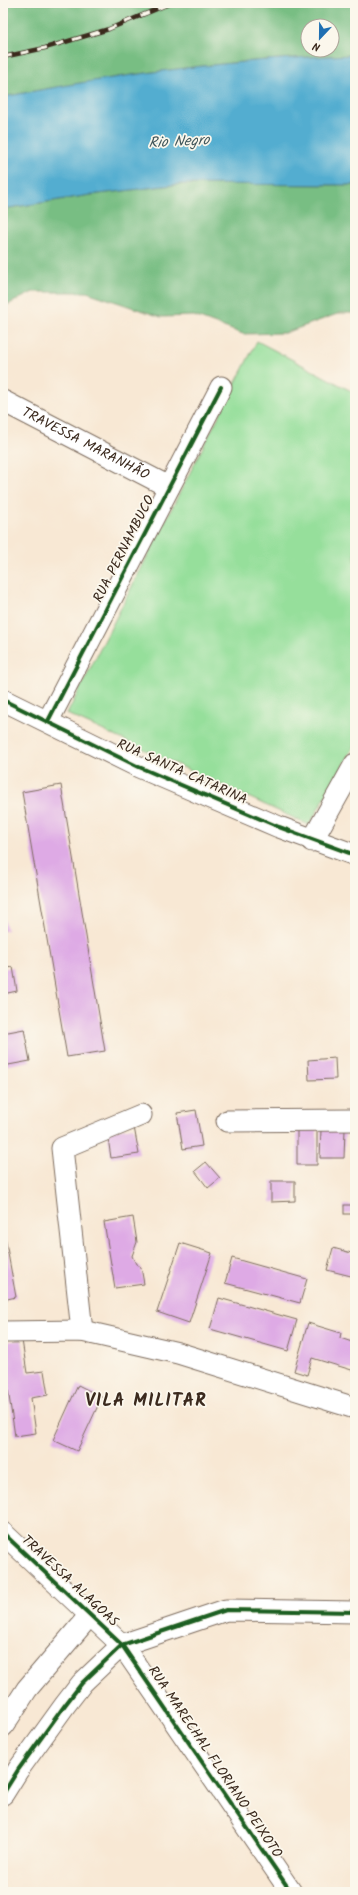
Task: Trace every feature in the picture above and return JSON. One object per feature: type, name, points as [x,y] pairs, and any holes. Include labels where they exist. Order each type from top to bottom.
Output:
[{"type":"street","name":"RUA PERNAMBUCO","points":[[48,721],[221,387]]},
{"type":"street","name":"TRAVESSA MARANHÃO","points":[[3,401],[169,487]]},
{"type":"street","name":"RUA SANTA CATARINA","points":[[3,700],[139,767],[312,840],[355,855]]},
{"type":"street","points":[[312,840],[355,764]]},
{"type":"street","points":[[82,1331],[62,1148],[141,1115]]},
{"type":"street","points":[[227,1121],[355,1120]]},
{"type":"street","points":[[3,1332],[82,1331],[178,1353],[355,1408]]},
{"type":"street","name":"TRAVESSA ALAGOAS","points":[[3,1533],[122,1645]]},
{"type":"street","points":[[3,1794],[18,1770],[65,1705],[82,1684],[122,1645],[226,1610],[355,1612]]},
{"type":"street","points":[[3,1726],[27,1690],[90,1615]]},
{"type":"street","name":"RUA MARECHAL FLORIANO PEIXOTO","points":[[122,1645],[291,1892]]},
{"type":"green space","points":[[3,3],[355,3],[355,55],[340,56],[340,18],[300,18],[300,58],[178,69],[91,81],[3,97]]},
{"type":"green space","points":[[181,184],[355,185],[355,313],[340,313],[285,333],[243,334],[194,316],[161,317],[87,292],[33,292],[3,307],[3,209],[90,195]]},
{"type":"green space","points":[[257,341],[355,393],[355,745],[309,825],[67,714]]},
{"type":"water","name":"Rio Negro","points":[[355,55],[355,185],[181,184],[90,195],[3,209],[3,97],[91,81],[178,69],[266,60],[300,58],[340,58],[340,56]]},
{"type":"building","points":[[61,785],[105,1051],[67,1057],[22,792]]},
{"type":"building","points":[[3,914],[7,930],[3,931]]},
{"type":"building","points":[[13,967],[17,991],[3,994],[3,969]]},
{"type":"building","points":[[24,1029],[30,1061],[3,1066],[3,1033]]},
{"type":"building","points":[[335,1058],[336,1079],[309,1080],[308,1060]]},
{"type":"building","points":[[196,1110],[202,1146],[183,1149],[177,1113]]},
{"type":"building","points":[[134,1127],[139,1154],[111,1158],[107,1131]]},
{"type":"building","points":[[317,1129],[317,1165],[297,1165],[297,1130]]},
{"type":"building","points":[[321,1129],[345,1129],[344,1158],[320,1158]]},
{"type":"building","points":[[206,1162],[220,1178],[208,1188],[195,1171]]},
{"type":"building","points":[[271,1181],[295,1181],[295,1201],[271,1202]]},
{"type":"building","points":[[344,1205],[355,1205],[355,1214],[344,1214]]},
{"type":"building","points":[[133,1217],[137,1242],[132,1256],[136,1264],[141,1267],[144,1284],[115,1288],[104,1222]]},
{"type":"building","points":[[3,1226],[16,1297],[3,1300]]},
{"type":"building","points":[[180,1243],[212,1253],[189,1323],[157,1312]]},
{"type":"building","points":[[333,1248],[355,1254],[355,1277],[327,1270]]},
{"type":"building","points":[[232,1258],[307,1279],[300,1303],[225,1283]]},
{"type":"building","points":[[219,1298],[297,1320],[288,1351],[210,1329]]},
{"type":"building","points":[[308,1323],[341,1333],[340,1338],[355,1343],[355,1371],[312,1358],[307,1375],[294,1371]]},
{"type":"building","points":[[22,1340],[27,1373],[44,1371],[48,1395],[31,1398],[36,1433],[15,1436],[3,1356],[3,1342]]},
{"type":"building","points":[[78,1385],[102,1397],[77,1451],[53,1440]]},
{"type":"railway","points":[[3,57],[45,48],[109,29],[171,3]]},
{"type":"cycle path","points":[[48,721],[221,387]]},
{"type":"cycle path","points":[[3,700],[139,767],[279,827],[355,855]]},
{"type":"cycle path","points":[[3,1533],[122,1645],[291,1892]]},
{"type":"cycle path","points":[[3,1794],[18,1770],[82,1683],[122,1645],[226,1610],[355,1612]]},
{"type":"district","name":"VILA MILITAR","points":[[146,1401]]}]
